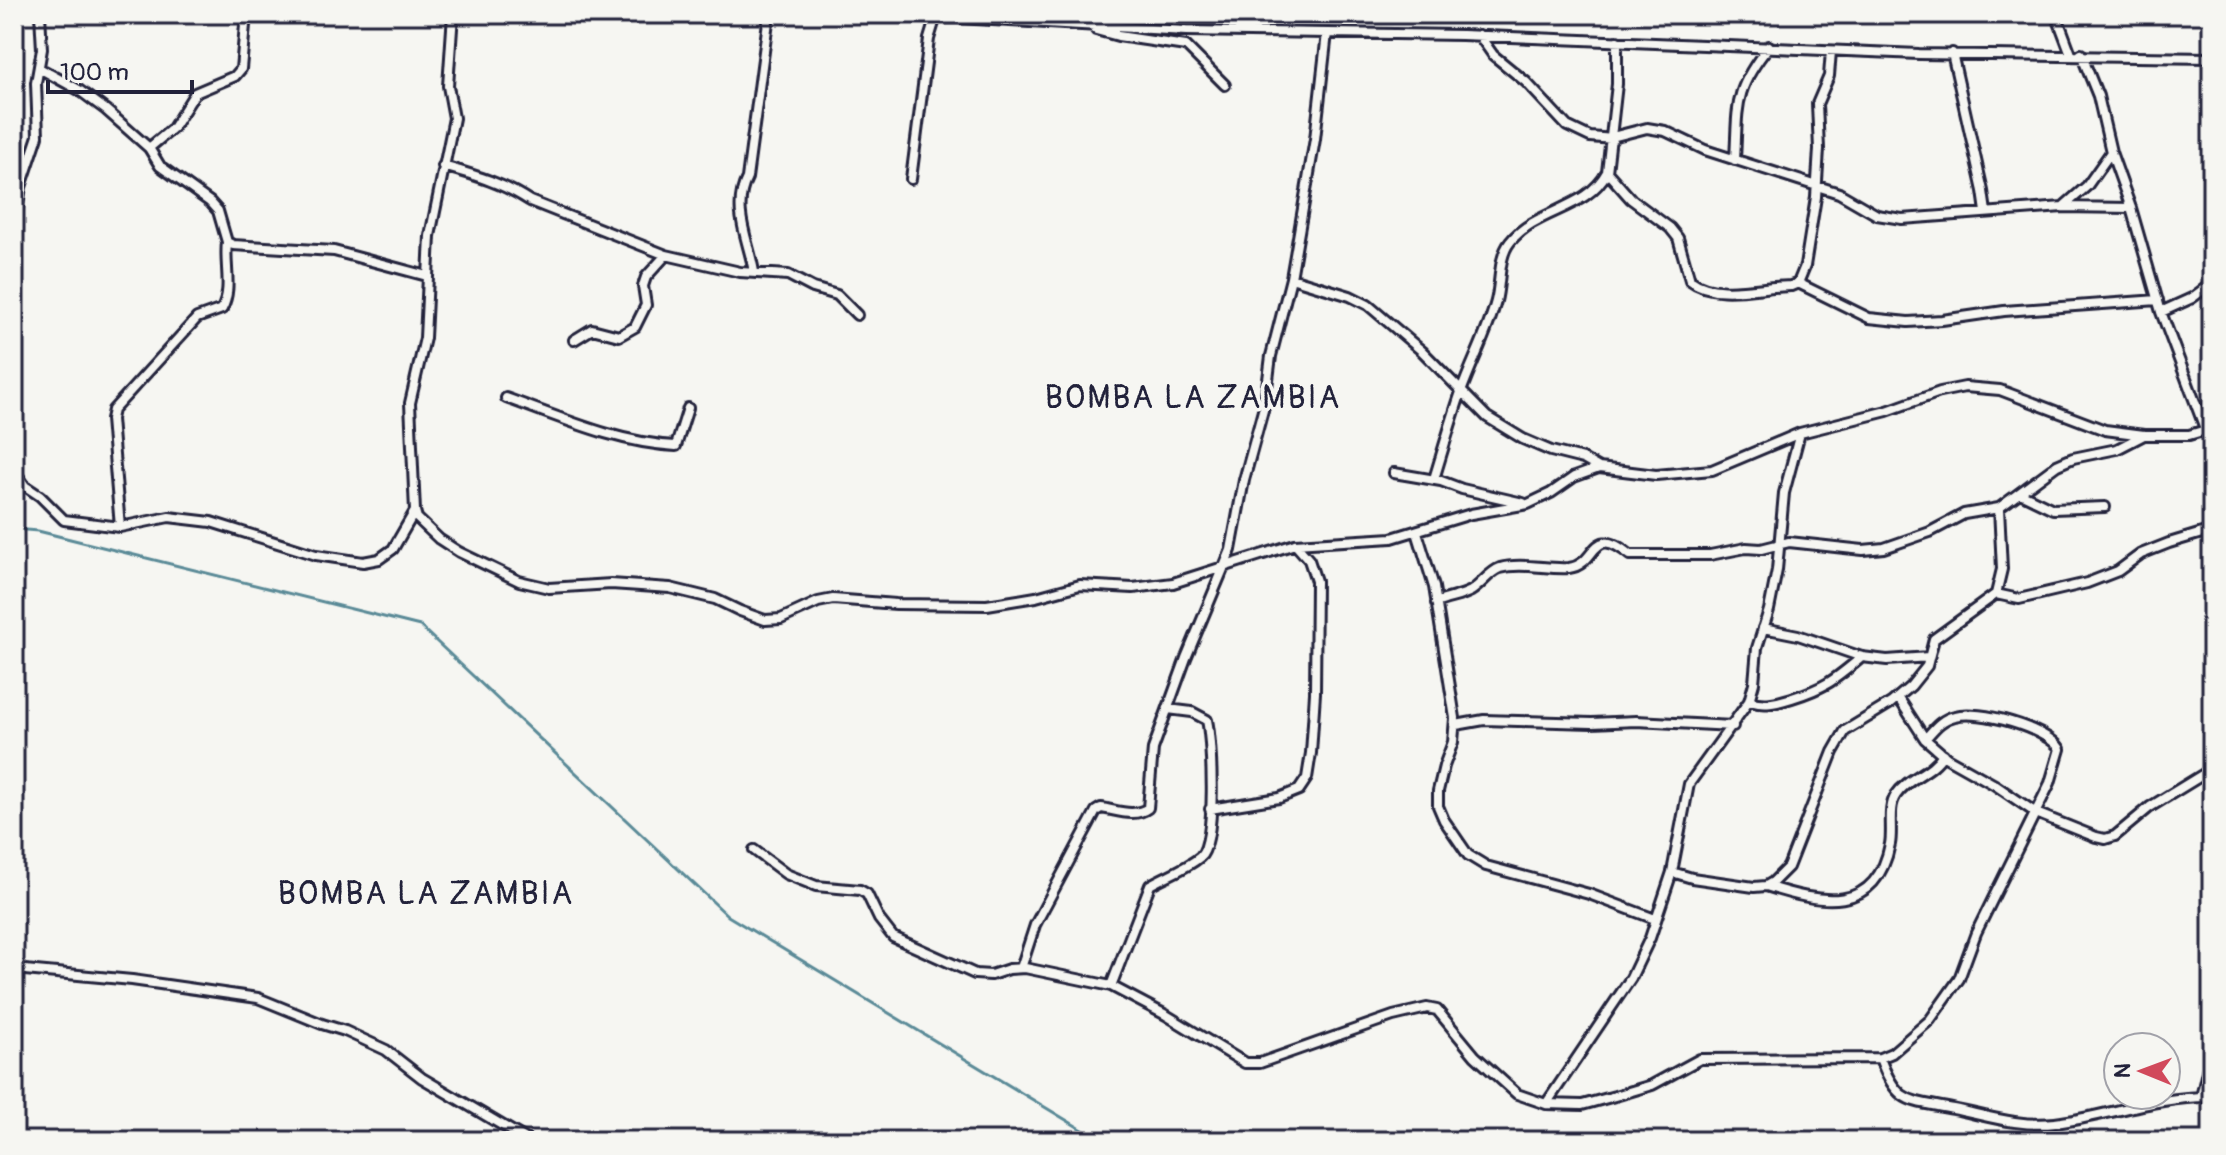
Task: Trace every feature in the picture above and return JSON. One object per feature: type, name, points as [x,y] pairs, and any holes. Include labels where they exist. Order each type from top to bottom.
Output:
[{"type":"street","points":[[14,228],[21,187],[38,136],[36,83],[42,49],[40,14]]},
{"type":"street","points":[[149,148],[173,128],[195,93],[235,76],[241,69],[246,14]]},
{"type":"street","points":[[453,14],[448,86],[454,118],[430,236],[425,338],[410,403],[415,511],[417,518],[439,539],[519,581],[549,588],[611,584],[670,588],[715,599],[765,620],[787,618],[826,599],[987,605],[1036,597],[1080,585],[1133,588],[1173,583],[1295,544],[1374,541],[1417,532],[1471,514],[1528,504],[1574,477],[1599,468]]},
{"type":"street","points":[[754,272],[750,248],[744,240],[742,189],[747,178],[769,14]]},
{"type":"street","points":[[887,14],[1091,27],[1479,35],[1831,51],[2212,58]]},
{"type":"street","points":[[2056,14],[2098,96],[2111,152],[2161,312],[2212,447]]},
{"type":"street","points":[[911,179],[929,39],[936,16]]},
{"type":"street","points":[[1096,30],[1186,46],[1225,85]]},
{"type":"street","points":[[1021,968],[1035,925],[1096,811],[1101,808],[1143,813],[1148,808],[1153,749],[1231,550],[1244,480],[1265,403],[1271,356],[1291,278],[1315,139],[1327,33]]},
{"type":"street","points":[[1479,35],[1493,55],[1526,82],[1567,126],[1590,137],[1612,138],[1647,128],[1665,131],[1705,150],[1839,193],[1877,215],[1902,219],[2063,207],[2131,208]]},
{"type":"street","points":[[1434,479],[1462,391],[1497,299],[1501,267],[1509,243],[1538,217],[1561,210],[1592,192],[1607,172],[1617,84],[1617,41]]},
{"type":"street","points":[[1735,160],[1738,99],[1742,85],[1769,46]]},
{"type":"street","points":[[1607,172],[1631,199],[1670,228],[1678,238],[1690,280],[1694,283],[1721,290],[1798,283],[1805,266],[1811,234],[1819,149],[1817,104],[1829,76],[1831,51]]},
{"type":"street","points":[[1952,53],[1986,212]]},
{"type":"street","points":[[39,68],[97,103],[149,148],[160,166],[210,202],[218,211],[227,242],[228,288],[222,309],[197,318],[113,410],[111,419],[120,527]]},
{"type":"street","points":[[2063,207],[2087,186],[2111,152]]},
{"type":"street","points":[[443,166],[482,177],[512,189],[530,201],[666,255],[706,266],[788,275],[813,288],[837,295],[857,315]]},
{"type":"street","points":[[227,242],[233,245],[334,251],[427,276]]},
{"type":"street","points":[[574,340],[592,329],[619,336],[635,327],[646,305],[643,286],[646,277],[666,255]]},
{"type":"street","points":[[1291,278],[1350,296],[1368,305],[1412,342],[1487,417],[1523,439],[1551,451],[1583,459],[1599,468],[1656,475],[1712,470],[1800,433],[1965,387],[2000,390],[2105,430],[2144,435],[2209,434]]},
{"type":"street","points":[[1798,283],[1869,318],[1908,322],[2004,311],[2158,300]]},
{"type":"street","points":[[2161,312],[2192,298],[2212,283]]},
{"type":"street","points":[[506,398],[614,436],[657,445],[676,446],[688,408]]},
{"type":"street","points":[[1546,1104],[1631,978],[1650,938],[1672,872],[1689,784],[1749,701],[1757,648],[1777,570],[1784,493],[1800,433]]},
{"type":"street","points":[[1436,603],[1470,591],[1499,568],[1552,566],[1566,569],[1575,566],[1595,548],[1610,542],[1616,543],[1630,555],[1645,556],[1710,555],[1789,542],[1863,550],[1884,548],[1930,532],[1964,514],[1999,508],[2039,476],[2065,461],[2117,449],[2144,435]]},
{"type":"street","points":[[14,470],[25,486],[64,520],[120,527],[169,517],[197,520],[316,555],[363,562],[379,559],[393,549],[415,511]]},
{"type":"street","points":[[1394,473],[1434,479],[1462,489],[1528,504]]},
{"type":"street","points":[[2020,493],[2053,509],[2105,507]]},
{"type":"street","points":[[1766,886],[1788,867],[1833,752],[1845,731],[1911,686],[1927,666],[1934,639],[1996,594],[2002,569],[1999,508]]},
{"type":"street","points":[[1996,594],[2019,599],[2087,583],[2118,571],[2141,554],[2212,530]]},
{"type":"street","points":[[1417,532],[1436,603],[1456,725],[1440,779],[1438,806],[1444,820],[1468,855],[1486,866],[1589,894],[1655,919]]},
{"type":"street","points":[[1210,809],[1279,798],[1299,790],[1307,778],[1315,693],[1316,581],[1309,560],[1295,544]]},
{"type":"street","points":[[1763,628],[1812,639],[1862,657],[1887,660],[1929,657]]},
{"type":"street","points":[[1749,701],[1771,705],[1814,692],[1862,657]]},
{"type":"street","points":[[1898,697],[1925,739],[1943,754],[2036,813],[2105,839],[2115,836],[2150,807],[2212,769]]},
{"type":"street","points":[[1111,986],[1150,885],[1200,857],[1209,836],[1212,769],[1207,720],[1192,712],[1168,709]]},
{"type":"street","points":[[754,850],[786,874],[816,886],[860,890],[867,894],[879,919],[893,937],[975,974],[991,975],[1021,968],[1111,986],[1245,1063],[1260,1063],[1289,1055],[1393,1016],[1427,1008],[1437,1010],[1475,1056],[1517,1094],[1546,1104],[1582,1105],[1652,1085],[1700,1059],[1880,1058],[1892,1053],[1930,1020],[1959,979],[1976,933],[2036,813],[2060,755],[2058,744],[2035,730],[1964,714],[1942,721],[1925,739]]},
{"type":"street","points":[[1456,725],[1484,720],[1636,721],[1733,726]]},
{"type":"street","points":[[1672,872],[1713,882],[1766,886],[1804,899],[1830,900],[1865,891],[1885,862],[1896,795],[1937,764],[1943,754]]},
{"type":"street","points":[[14,969],[132,980],[258,998],[386,1050],[422,1078],[529,1141]]},
{"type":"street","points":[[2201,1097],[2212,1050]]},
{"type":"street","points":[[1880,1058],[1888,1080],[1906,1100],[2009,1122],[2054,1123],[2152,1103],[2212,1097]]},
{"type":"waterway","points":[[14,529],[38,531],[420,626],[728,916],[1101,1141]]},
{"type":"district","name":"BOMBA LA ZAMBIA","points":[[1193,398]]},
{"type":"district","name":"BOMBA LA ZAMBIA","points":[[426,894]]}]
